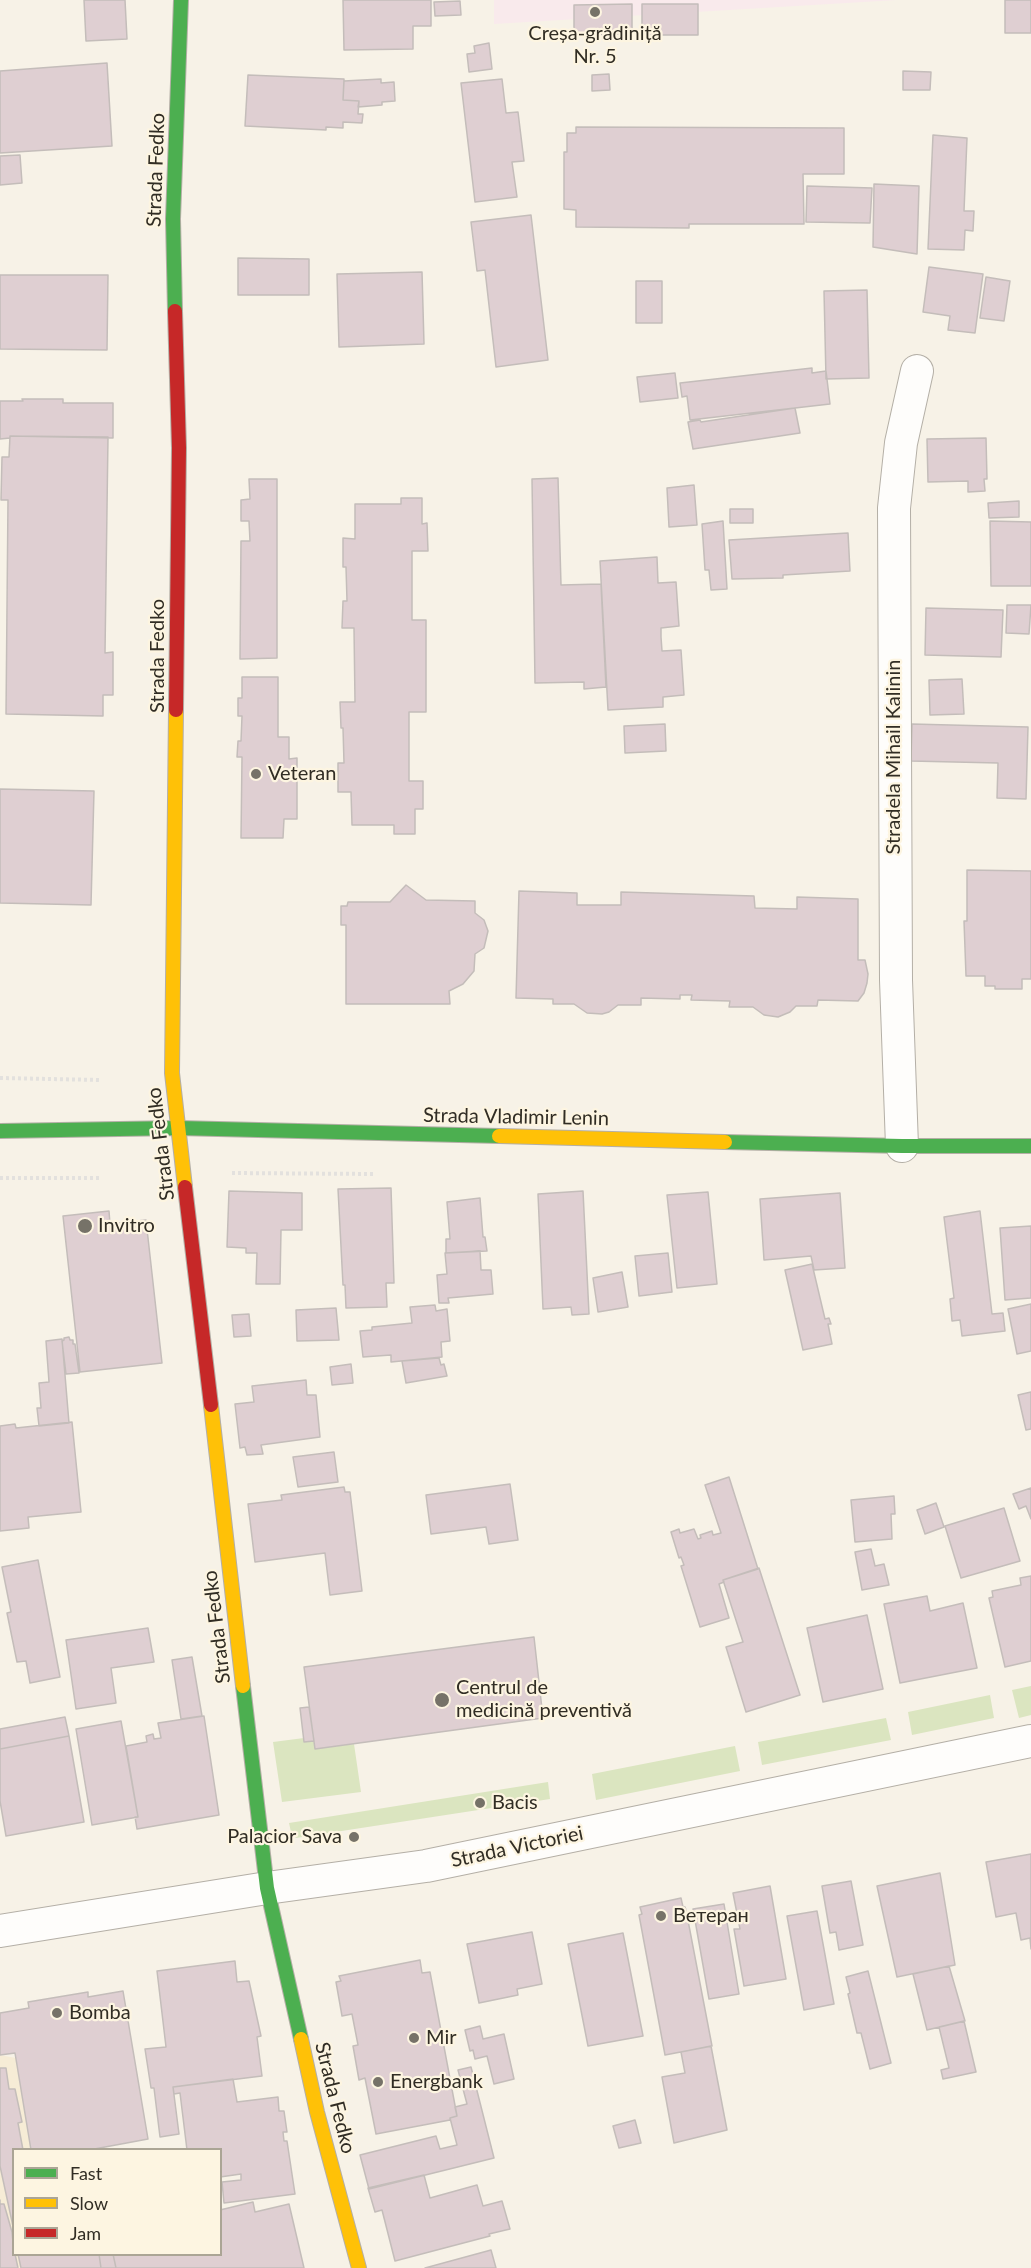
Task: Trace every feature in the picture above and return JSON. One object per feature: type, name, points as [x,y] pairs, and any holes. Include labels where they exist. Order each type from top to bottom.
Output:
[{"type":"street","name":"Strada Fedko","points":[[181,0],[173,219],[179,447],[172,1073],[267,1888],[317,2112],[359,2268]]},
{"type":"street","name":"Stradela Mihail Kalinin","points":[[902,1146],[896,980],[894,508],[901,443],[917,370]]},
{"type":"street","name":"Strada Vladimir Lenin","points":[[0,1131],[178,1128],[902,1146],[1031,1146]]},
{"type":"street","name":"Strada Victoriei","points":[[0,1931],[267,1888],[426,1866],[1031,1741]]},
{"type":"path","points":[[0,1078],[100,1080]]},
{"type":"path","points":[[0,1178],[102,1178]]},
{"type":"shaded area","name":"Creșa-grădiniță Nr. 5","points":[[494,0],[897,0],[494,24]]},
{"type":"shaded area","points":[[0,2055],[21,2059],[36,2148],[12,2148],[12,2256],[111,2256],[113,2268],[0,2268]]},
{"type":"green space","points":[[1031,1686],[1031,1715],[1019,1718],[1012,1690]]},
{"type":"green space","points":[[990,1695],[994,1718],[912,1735],[908,1712]]},
{"type":"green space","points":[[886,1718],[891,1740],[762,1765],[758,1742]]},
{"type":"green space","points":[[304,1738],[314,1741],[315,1749],[354,1744],[361,1792],[282,1802],[273,1742]]},
{"type":"green space","points":[[735,1746],[740,1771],[596,1800],[592,1774]]},
{"type":"green space","points":[[548,1782],[550,1799],[296,1838],[291,1832],[289,1823]]},
{"type":"building","points":[[84,0],[125,0],[127,39],[86,41]]},
{"type":"building","points":[[343,0],[431,0],[431,26],[413,26],[413,49],[344,50]]},
{"type":"building","points":[[1005,0],[1031,0],[1031,33],[1005,33]]},
{"type":"building","points":[[460,1],[461,15],[435,16],[434,2]]},
{"type":"building","points":[[632,4],[632,34],[574,35],[574,5]]},
{"type":"building","points":[[642,4],[698,4],[698,35],[642,35]]},
{"type":"building","points":[[489,43],[492,69],[469,72],[467,54],[475,53],[474,46]]},
{"type":"building","points":[[107,63],[112,146],[0,153],[0,71]]},
{"type":"building","points":[[903,71],[931,72],[930,90],[903,90]]},
{"type":"building","points":[[609,74],[610,90],[592,91],[592,75]]},
{"type":"building","points":[[248,75],[344,79],[343,100],[359,101],[358,114],[363,114],[362,123],[343,122],[343,128],[326,127],[326,130],[245,126]]},
{"type":"building","points":[[381,79],[381,83],[394,82],[395,101],[382,102],[382,105],[358,107],[359,101],[343,100],[344,81]]},
{"type":"building","points":[[502,79],[506,113],[518,112],[524,161],[512,162],[517,197],[475,202],[461,83]]},
{"type":"building","points":[[576,127],[844,128],[844,174],[803,174],[804,224],[689,224],[689,228],[576,227],[576,210],[564,209],[564,152],[567,152],[567,133],[576,133]]},
{"type":"building","points":[[933,135],[967,138],[964,211],[974,211],[973,231],[965,230],[964,250],[928,249]]},
{"type":"building","points":[[20,155],[22,183],[0,185],[0,156]]},
{"type":"building","points":[[874,184],[919,186],[917,254],[873,247]]},
{"type":"building","points":[[807,186],[872,188],[870,223],[806,222]]},
{"type":"building","points":[[531,215],[548,360],[496,367],[485,270],[477,271],[471,222]]},
{"type":"building","points":[[238,258],[309,259],[309,295],[238,295]]},
{"type":"building","points":[[929,267],[983,274],[975,333],[948,330],[950,316],[923,312]]},
{"type":"building","points":[[422,272],[424,344],[339,347],[337,274]]},
{"type":"building","points":[[0,275],[108,275],[107,350],[0,349]]},
{"type":"building","points":[[986,277],[1010,281],[1004,321],[980,318]]},
{"type":"building","points":[[636,281],[662,281],[662,323],[636,323]]},
{"type":"building","points":[[867,290],[869,378],[826,379],[824,291]]},
{"type":"building","points":[[812,368],[812,373],[826,371],[830,404],[690,420],[687,396],[682,397],[680,383]]},
{"type":"building","points":[[675,373],[678,398],[640,402],[637,377]]},
{"type":"building","points":[[22,399],[63,399],[63,403],[113,403],[113,438],[10,436],[10,438],[0,439],[0,401],[23,401]]},
{"type":"building","points":[[795,408],[800,433],[693,449],[688,422]]},
{"type":"building","points":[[10,436],[108,437],[105,653],[113,652],[113,695],[103,695],[103,716],[6,714],[8,500],[1,500],[2,457],[9,457]]},
{"type":"building","points":[[986,438],[985,491],[968,492],[968,481],[928,482],[927,439]]},
{"type":"building","points":[[558,478],[561,585],[601,584],[606,687],[584,689],[584,682],[535,683],[532,479]]},
{"type":"building","points":[[249,479],[277,479],[277,658],[240,659],[241,541],[250,541],[249,521],[241,521],[241,500],[250,499]]},
{"type":"building","points":[[694,485],[697,525],[669,527],[667,488]]},
{"type":"building","points":[[401,498],[422,498],[422,524],[427,523],[428,551],[412,551],[412,620],[426,620],[426,712],[409,712],[409,781],[423,781],[423,809],[415,809],[415,834],[394,834],[394,825],[352,825],[351,792],[338,792],[338,763],[344,763],[340,702],[355,702],[354,628],[342,628],[343,601],[347,601],[346,567],[343,567],[343,538],[355,539],[355,504],[401,504]]},
{"type":"building","points":[[1019,501],[1019,517],[989,518],[988,503]]},
{"type":"building","points":[[730,509],[753,509],[753,523],[730,523]]},
{"type":"building","points":[[723,521],[727,589],[711,590],[709,570],[705,570],[702,524]]},
{"type":"building","points":[[990,521],[1031,522],[1031,586],[991,586]]},
{"type":"building","points":[[848,533],[850,571],[783,575],[783,578],[732,579],[729,540]]},
{"type":"building","points":[[657,557],[658,583],[676,582],[679,626],[661,628],[661,637],[662,651],[681,650],[684,695],[663,697],[663,707],[608,710],[600,561]]},
{"type":"building","points":[[1007,605],[1031,605],[1029,634],[1006,633]]},
{"type":"building","points":[[926,608],[1003,610],[1001,657],[925,655]]},
{"type":"building","points":[[242,677],[278,677],[278,737],[289,737],[289,759],[297,758],[297,819],[284,819],[283,838],[241,838],[242,757],[237,757],[238,741],[241,741],[242,716],[238,716],[238,698],[242,698]]},
{"type":"building","points":[[962,679],[964,714],[930,715],[929,680]]},
{"type":"building","points":[[665,724],[666,751],[625,753],[624,726]]},
{"type":"building","points":[[912,724],[1028,727],[1026,799],[997,798],[998,763],[911,761]]},
{"type":"building","points":[[0,789],[94,791],[91,905],[0,903]]},
{"type":"building","points":[[967,870],[1031,871],[1031,979],[1022,979],[1022,989],[995,989],[995,986],[985,986],[985,976],[966,976],[964,921],[967,921]]},
{"type":"building","points":[[406,885],[426,900],[475,901],[475,913],[484,920],[488,931],[484,948],[475,954],[474,971],[463,984],[449,991],[450,1004],[346,1004],[346,925],[341,925],[341,906],[347,906],[348,902],[390,902]]},
{"type":"building","points":[[519,891],[577,893],[577,905],[621,905],[621,892],[754,896],[755,908],[797,909],[797,897],[858,899],[858,960],[865,960],[867,983],[858,1001],[818,1000],[817,1006],[796,1006],[790,1012],[778,1017],[764,1015],[753,1007],[729,1007],[730,1001],[691,1000],[692,995],[680,995],[680,999],[641,998],[641,1005],[618,1005],[602,1014],[587,1013],[574,1004],[553,1004],[553,999],[516,998]]},
{"type":"building","points":[[391,1188],[394,1283],[386,1283],[387,1307],[346,1308],[338,1189]]},
{"type":"building","points":[[229,1191],[302,1193],[302,1230],[281,1230],[280,1284],[256,1284],[257,1253],[246,1253],[246,1248],[227,1247]]},
{"type":"building","points":[[583,1191],[589,1314],[572,1315],[571,1307],[543,1309],[538,1194]]},
{"type":"building","points":[[708,1192],[717,1284],[677,1288],[667,1195]]},
{"type":"building","points":[[840,1193],[845,1268],[814,1270],[811,1256],[764,1260],[760,1199]]},
{"type":"building","points":[[480,1198],[483,1237],[485,1237],[487,1251],[446,1253],[446,1239],[450,1239],[447,1202]]},
{"type":"building","points":[[109,1211],[110,1224],[146,1220],[162,1363],[80,1372],[63,1216]]},
{"type":"building","points":[[980,1211],[992,1314],[1003,1313],[1005,1331],[962,1336],[960,1320],[952,1321],[950,1299],[954,1298],[944,1217]]},
{"type":"building","points":[[1031,1226],[1031,1298],[1005,1300],[1000,1228]]},
{"type":"building","points":[[480,1251],[481,1270],[491,1270],[493,1294],[448,1298],[449,1303],[439,1303],[437,1275],[447,1274],[445,1253]]},
{"type":"building","points":[[668,1253],[672,1292],[639,1296],[635,1256]]},
{"type":"building","points":[[812,1264],[825,1319],[829,1318],[831,1324],[828,1324],[832,1344],[803,1350],[785,1270]]},
{"type":"building","points":[[622,1272],[628,1307],[598,1312],[593,1278]]},
{"type":"building","points":[[1031,1304],[1031,1351],[1017,1354],[1008,1309]]},
{"type":"building","points":[[435,1305],[436,1311],[447,1309],[450,1341],[441,1342],[442,1357],[391,1362],[391,1355],[363,1357],[360,1331],[372,1330],[372,1327],[412,1323],[410,1307]]},
{"type":"building","points":[[336,1308],[339,1340],[297,1341],[296,1310]]},
{"type":"building","points":[[249,1314],[251,1336],[234,1337],[232,1315]]},
{"type":"building","points":[[69,1337],[75,1344],[79,1373],[66,1374],[62,1341]]},
{"type":"building","points":[[62,1339],[69,1423],[39,1426],[37,1408],[41,1408],[39,1383],[49,1382],[46,1341]]},
{"type":"building","points":[[439,1358],[441,1365],[444,1364],[447,1376],[406,1383],[402,1361]]},
{"type":"building","points":[[351,1364],[353,1383],[332,1385],[330,1367]]},
{"type":"building","points":[[306,1380],[307,1395],[316,1395],[320,1437],[261,1445],[263,1454],[247,1455],[245,1447],[240,1448],[235,1404],[254,1402],[252,1386]]},
{"type":"building","points":[[1031,1392],[1031,1429],[1026,1430],[1018,1395]]},
{"type":"building","points":[[72,1422],[81,1512],[28,1517],[29,1528],[0,1531],[0,1426],[15,1424],[16,1428]]},
{"type":"building","points":[[334,1452],[338,1482],[298,1487],[293,1457]]},
{"type":"building","points":[[729,1477],[758,1569],[723,1580],[724,1582],[719,1584],[729,1618],[700,1627],[681,1566],[684,1565],[681,1557],[679,1558],[671,1532],[679,1529],[680,1533],[694,1529],[698,1539],[701,1538],[700,1535],[712,1531],[713,1535],[721,1533],[705,1485]]},
{"type":"building","points":[[510,1484],[518,1540],[489,1544],[486,1527],[431,1534],[426,1495]]},
{"type":"building","points":[[344,1487],[345,1492],[350,1492],[362,1591],[330,1595],[325,1553],[255,1562],[248,1504],[282,1500],[281,1495]]},
{"type":"building","points":[[1031,1488],[1031,1519],[1026,1506],[1019,1509],[1013,1494]]},
{"type":"building","points":[[894,1496],[895,1514],[891,1514],[892,1539],[855,1542],[851,1500]]},
{"type":"building","points":[[936,1503],[944,1527],[925,1534],[917,1510]]},
{"type":"building","points":[[1004,1508],[1020,1561],[961,1578],[945,1526]]},
{"type":"building","points":[[871,1549],[875,1566],[884,1564],[889,1585],[862,1590],[855,1552]]},
{"type":"building","points":[[38,1560],[60,1677],[30,1683],[26,1661],[17,1662],[7,1613],[11,1612],[2,1567]]},
{"type":"building","points":[[759,1568],[800,1695],[746,1712],[726,1647],[743,1642],[723,1580]]},
{"type":"building","points":[[1031,1576],[1031,1661],[1005,1667],[989,1598],[993,1597],[992,1591],[1021,1585],[1020,1578]]},
{"type":"building","points":[[927,1596],[930,1611],[963,1603],[977,1668],[900,1683],[884,1604]]},
{"type":"building","points":[[867,1615],[883,1689],[823,1702],[807,1628]]},
{"type":"building","points":[[148,1628],[154,1662],[111,1668],[116,1703],[76,1709],[66,1640]]},
{"type":"building","points":[[534,1637],[543,1718],[315,1749],[304,1667]]},
{"type":"building","points":[[192,1657],[202,1716],[181,1719],[172,1660]]},
{"type":"building","points":[[309,1707],[314,1741],[304,1742],[300,1708]]},
{"type":"building","points":[[204,1716],[219,1815],[137,1829],[135,1817],[138,1817],[126,1746],[147,1742],[146,1736],[153,1734],[154,1739],[161,1738],[158,1723]]},
{"type":"building","points":[[65,1717],[69,1736],[0,1749],[0,1729]]},
{"type":"building","points":[[121,1721],[138,1817],[92,1825],[76,1729]]},
{"type":"building","points":[[69,1736],[84,1822],[6,1836],[0,1801],[0,1749]]},
{"type":"building","points":[[1031,1854],[1031,1949],[1030,1938],[1021,1940],[1016,1913],[996,1917],[986,1862]]},
{"type":"building","points":[[940,1873],[955,1965],[897,1977],[877,1886]]},
{"type":"building","points":[[851,1881],[863,1945],[839,1950],[836,1932],[830,1933],[822,1886]]},
{"type":"building","points":[[770,1886],[786,1979],[744,1986],[734,1929],[740,1929],[733,1893]]},
{"type":"building","points":[[681,1898],[686,1910],[712,2046],[665,2055],[639,1915],[642,1914],[640,1907]]},
{"type":"building","points":[[724,1904],[739,1994],[709,1999],[693,1909]]},
{"type":"building","points":[[817,1911],[834,2004],[804,2010],[787,1916]]},
{"type":"building","points":[[532,1932],[542,1984],[517,1989],[518,1995],[479,2003],[467,1944]]},
{"type":"building","points":[[623,1933],[643,2036],[588,2046],[568,1944]]},
{"type":"building","points":[[420,1960],[422,1973],[430,1972],[457,2116],[450,2120],[376,2134],[365,2078],[359,2080],[353,2046],[358,2045],[352,2014],[342,2016],[336,1982],[341,1981],[339,1976]]},
{"type":"building","points":[[235,1961],[237,1982],[249,1981],[261,2036],[257,2037],[262,2076],[173,2087],[179,2134],[160,2137],[154,2088],[151,2088],[145,2049],[166,2047],[157,1971]]},
{"type":"building","points":[[949,1966],[965,2021],[927,2030],[913,1974]]},
{"type":"building","points":[[868,1971],[891,2063],[870,2069],[861,2033],[857,2033],[846,1977]]},
{"type":"building","points":[[123,1991],[148,2139],[100,2148],[31,2148],[15,2053],[0,2055],[0,2013],[29,2008],[28,2002],[88,1992],[88,1997]]},
{"type":"building","points":[[964,2021],[976,2072],[943,2079],[941,2070],[949,2068],[939,2027]]},
{"type":"building","points":[[480,2026],[483,2039],[504,2034],[514,2079],[494,2084],[487,2056],[475,2059],[473,2050],[470,2051],[465,2030]]},
{"type":"building","points":[[711,2046],[727,2130],[674,2143],[662,2077],[685,2073],[681,2052]]},
{"type":"building","points":[[471,2067],[494,2158],[369,2189],[360,2155],[436,2136],[440,2149],[457,2145],[450,2118],[457,2116],[455,2107],[467,2104],[458,2070]]},
{"type":"building","points":[[0,2068],[6,2068],[9,2089],[15,2089],[22,2122],[18,2123],[23,2148],[12,2148],[12,2222],[0,2166]]},
{"type":"building","points":[[233,2079],[237,2102],[278,2097],[279,2111],[284,2111],[287,2132],[283,2132],[284,2141],[287,2141],[295,2194],[224,2203],[222,2182],[241,2180],[241,2174],[222,2177],[222,2148],[187,2148],[180,2093],[174,2094],[173,2087]]},
{"type":"building","points":[[635,2120],[641,2143],[619,2148],[613,2126]]},
{"type":"building","points":[[424,2175],[430,2198],[477,2185],[483,2206],[502,2201],[510,2229],[395,2261],[382,2210],[375,2212],[368,2188]]},
{"type":"building","points":[[253,2202],[255,2212],[289,2204],[304,2268],[116,2268],[113,2256],[222,2256],[222,2210]]},
{"type":"building","points":[[0,2204],[4,2204],[12,2232],[12,2256],[15,2256],[18,2268],[0,2268]]},
{"type":"building","points":[[491,2250],[496,2268],[425,2268]]},
{"type":"building","points":[[18,2256],[99,2256],[101,2268],[21,2268]]},
{"type":"building","points":[[99,2256],[113,2256],[116,2268],[101,2268]]},
{"type":"traffic: fast","points":[[175,311],[173,219],[181,0]]},
{"type":"traffic: fast","points":[[0,1131],[178,1128],[499,1136]]},
{"type":"traffic: fast","points":[[725,1142],[1031,1146]]},
{"type":"traffic: fast","points":[[243,1686],[267,1888],[301,2039]]},
{"type":"traffic: slow","points":[[176,710],[172,1073],[185,1187]]},
{"type":"traffic: slow","points":[[499,1136],[725,1142]]},
{"type":"traffic: slow","points":[[211,1405],[243,1686]]},
{"type":"traffic: slow","points":[[301,2039],[317,2112],[359,2268]]},
{"type":"traffic: jam","points":[[175,311],[179,448],[176,710]]},
{"type":"traffic: jam","points":[[185,1187],[211,1405]]},
{"type":"place","name":"Creșa-grădiniță Nr. 5","points":[[595,12]]},
{"type":"place","name":"Veteran","points":[[256,774]]},
{"type":"place","name":"Invitro","points":[[85,1226]]},
{"type":"place","name":"Centrul de medicină preventivă","points":[[442,1700]]},
{"type":"place","name":"Bacis","points":[[480,1803]]},
{"type":"place","name":"Palacior Sava","points":[[354,1837]]},
{"type":"place","name":"Ветеран","points":[[661,1916]]},
{"type":"place","name":"Bomba","points":[[57,2013]]},
{"type":"place","name":"Mir","points":[[414,2038]]},
{"type":"place","name":"Energbank","points":[[378,2082]]}]
